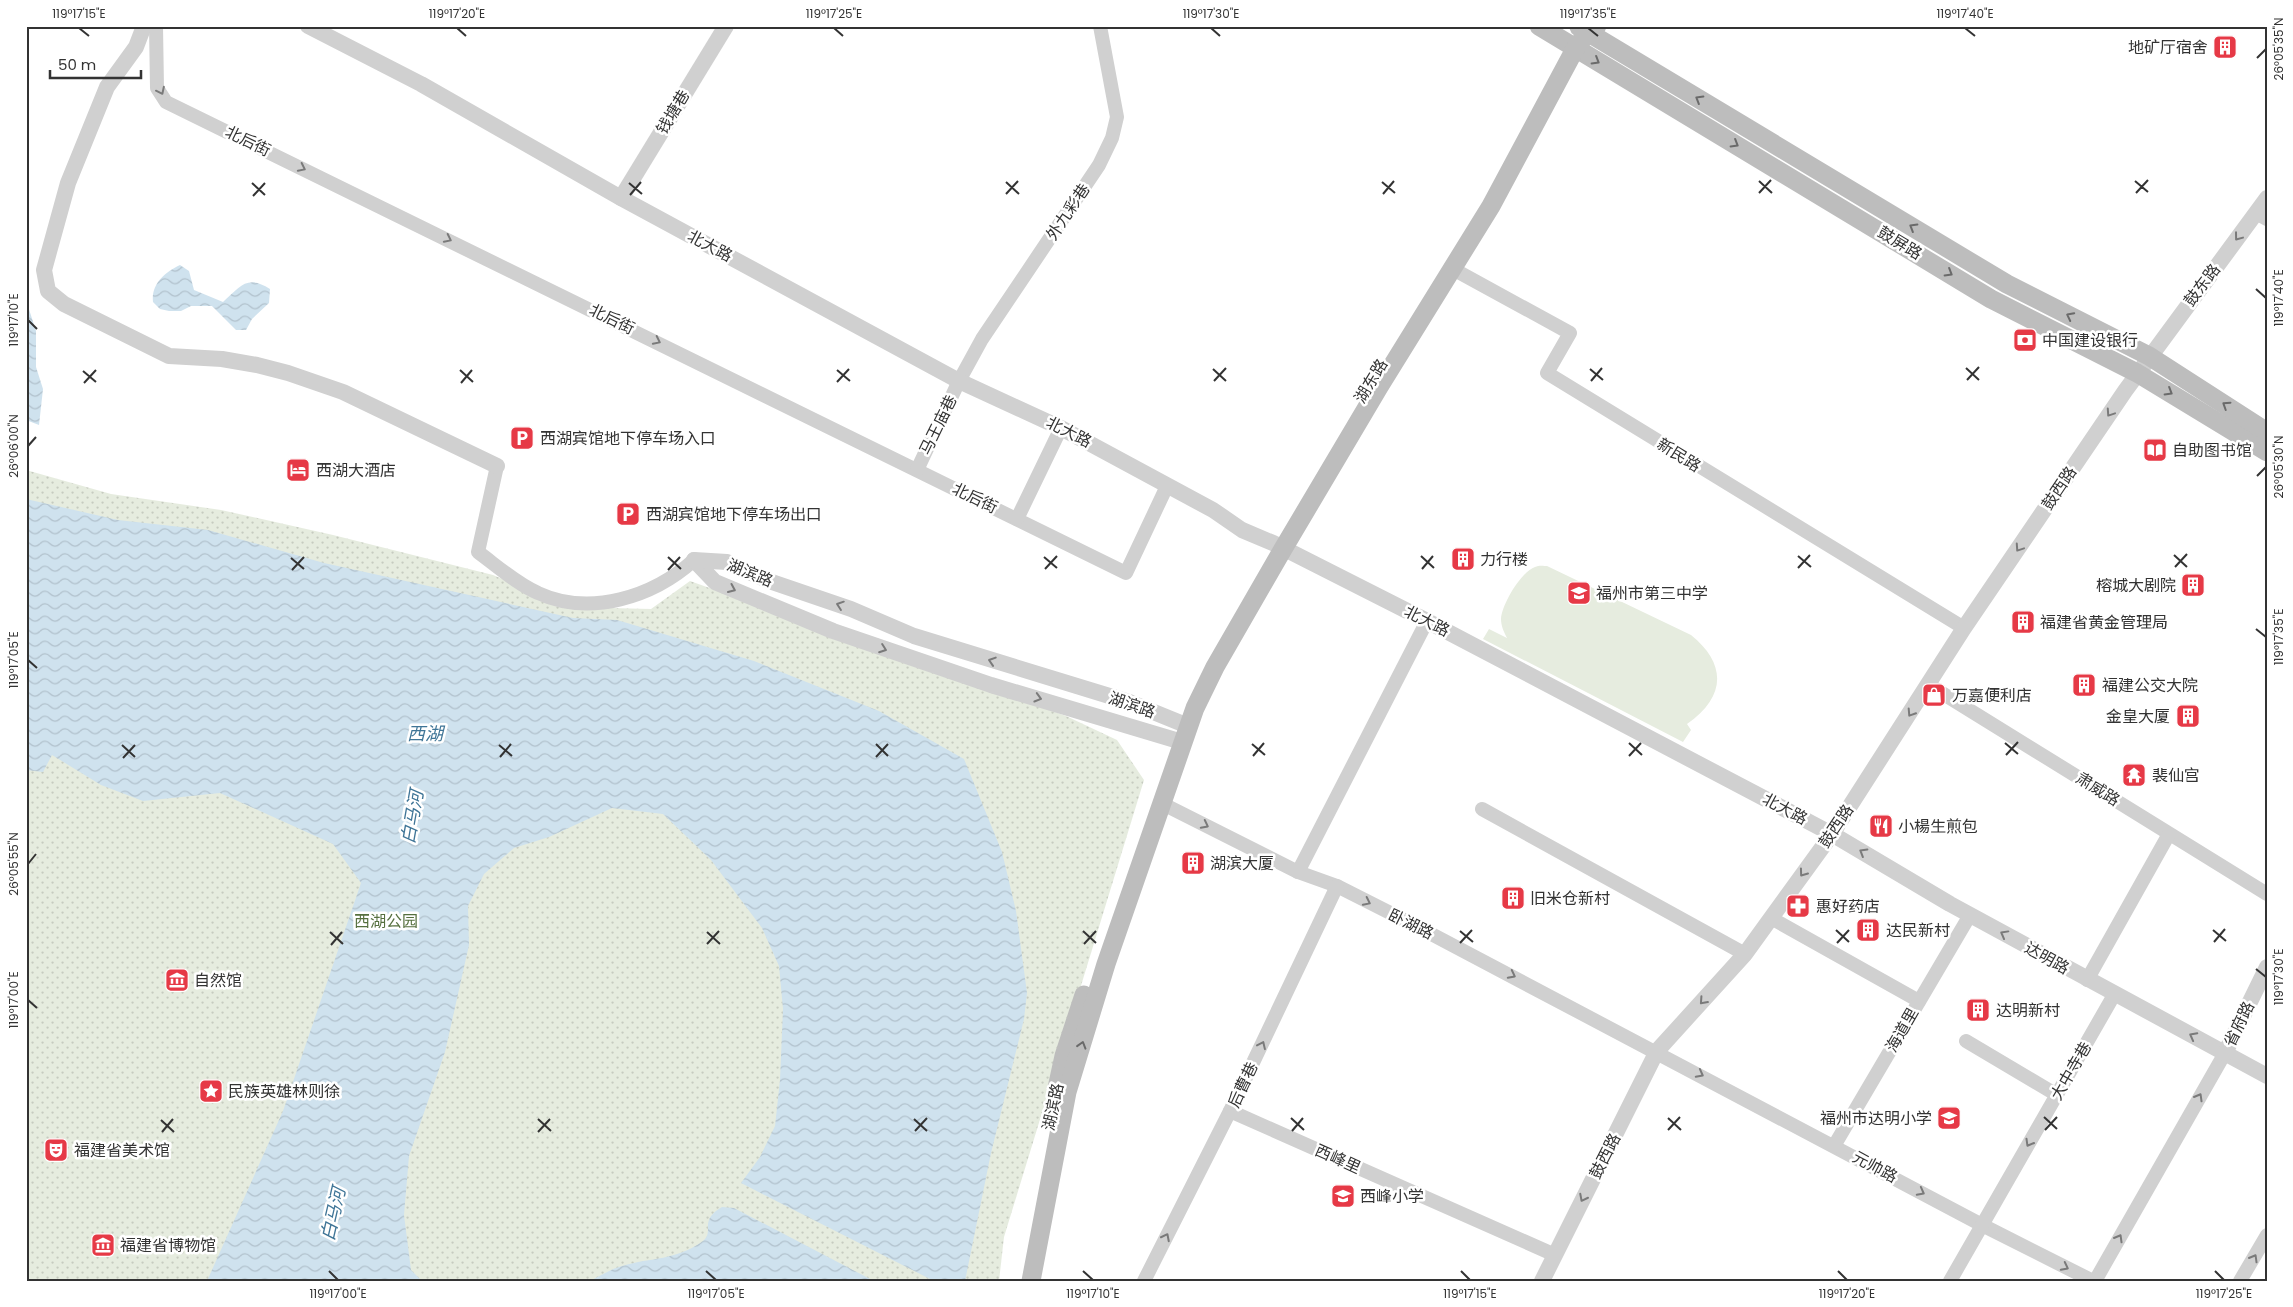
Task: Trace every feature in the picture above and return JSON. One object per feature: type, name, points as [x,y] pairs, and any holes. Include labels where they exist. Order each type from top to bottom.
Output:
[{"type":"main road","name":"鼓屏路","points":[[1539,26],[1992,298],[2137,373],[2267,452]]},
{"type":"main road","name":"鼓屏路","points":[[1583,27],[2007,284],[2150,356],[2267,432]]},
{"type":"main road","name":"湖东路","points":[[1179,732],[1278,546],[1483,199],[1570,46],[1583,27]]},
{"type":"main road","name":"湖东路","points":[[1278,546],[1454,269],[1491,206],[1570,46]]},
{"type":"main road","name":"湖滨路","points":[[1031,1281],[1068,1092],[1106,964],[1161,803],[1179,732]]},
{"type":"main road","name":"湖滨路","points":[[1019,1281],[1064,1056],[1179,732]]},
{"type":"street","points":[[144,26],[136,47],[107,87],[68,183],[44,270],[48,291],[64,304],[170,356],[222,359],[257,365],[343,392],[497,466],[478,552],[537,593],[557,600],[580,604],[624,599],[674,576],[694,560]]},
{"type":"street","name":"北后街","points":[[156,26],[157,88],[166,102],[1126,573],[1167,486]]},
{"type":"street","name":"北大路","points":[[308,26],[429,88],[621,198],[959,381],[1062,428],[1213,510],[1242,530],[1278,546],[1427,621],[1832,834]]},
{"type":"street","name":"钱塘巷","points":[[621,198],[726,26]]},
{"type":"street","name":"外九彩巷","points":[[959,381],[982,339],[1099,165],[1112,138],[1117,117],[1100,26]]},
{"type":"street","name":"鼓东路","points":[[2137,373],[2261,216],[2267,198]]},
{"type":"street","name":"新民路","points":[[1454,269],[1570,333],[1547,372],[1964,628]]},
{"type":"street","name":"鼓西路","points":[[1542,1281],[1657,1051],[1745,954],[1832,834],[1964,628],[2137,373]]},
{"type":"street","name":"马王庙巷","points":[[916,470],[959,381]]},
{"type":"street","points":[[1017,519],[1062,428]]},
{"type":"street","name":"湖滨路","points":[[694,560],[728,562],[770,581],[851,609],[914,636],[1129,702],[1179,732]]},
{"type":"street","name":"湖滨路","points":[[694,560],[715,582],[833,631],[991,685],[1179,732]]},
{"type":"street","points":[[1298,872],[1427,621]]},
{"type":"street","name":"肃威路","points":[[1929,685],[2267,894]]},
{"type":"street","name":"卧湖路","points":[[1161,803],[1298,872],[1337,886],[1657,1051]]},
{"type":"street","points":[[1482,809],[1745,954]]},
{"type":"street","name":"达明路","points":[[1832,834],[1970,915],[2114,995],[2267,1076]]},
{"type":"street","points":[[2087,980],[2169,834]]},
{"type":"street","name":"后曹巷","points":[[1144,1281],[1230,1111],[1337,886]]},
{"type":"street","name":"海道里","points":[[1834,1146],[1970,915]]},
{"type":"street","points":[[1771,918],[1919,1001]]},
{"type":"street","name":"省府路","points":[[2224,1053],[2267,968]]},
{"type":"street","name":"大中寺巷","points":[[1950,1281],[2114,995]]},
{"type":"street","points":[[1966,1041],[2057,1095]]},
{"type":"street","name":"元帅路","points":[[1657,1051],[1982,1225],[2094,1281]]},
{"type":"street","points":[[2094,1281],[2224,1053]]},
{"type":"street","name":"西峰里","points":[[1230,1111],[1554,1255]]},
{"type":"street","points":[[2240,1281],[2267,1235]]},
{"type":"green space","name":"西湖公园","points":[[26,470],[111,494],[221,510],[333,535],[493,575],[569,607],[651,609],[690,581],[1066,716],[1117,740],[1144,780],[1004,1237],[999,1281],[26,1281]]},
{"type":"green space","points":[[1538,566],[1547,566],[1691,635],[1703,646],[1711,657],[1716,669],[1715,692],[1700,714],[1687,724],[1691,730],[1683,742],[1483,639],[1489,629],[1507,638],[1501,619],[1513,589],[1530,570]]},
{"type":"water","points":[[180,265],[189,271],[194,290],[223,302],[244,284],[255,283],[270,289],[269,303],[252,319],[246,330],[236,330],[212,306],[191,306],[181,311],[160,309],[153,302],[154,290],[164,275]]},
{"type":"water","points":[[26,300],[36,331],[36,367],[43,389],[39,425],[26,420]]},
{"type":"water","name":"西湖","points":[[26,499],[118,520],[208,530],[324,563],[573,618],[617,620],[754,661],[879,711],[964,759],[1002,852],[1016,911],[1027,993],[1024,1019],[991,1153],[965,1281],[934,1281],[741,1183],[760,1157],[775,1126],[780,1080],[783,1009],[779,966],[762,928],[711,860],[663,814],[612,808],[549,837],[514,848],[484,874],[468,906],[469,945],[445,1052],[409,1156],[404,1215],[411,1270],[422,1281],[207,1281],[283,1111],[361,883],[333,844],[220,793],[143,801],[101,785],[52,755],[43,772],[26,770]]},
{"type":"water","points":[[722,1207],[734,1208],[874,1281],[590,1281],[618,1267],[663,1258],[693,1247],[706,1237],[711,1217]]},
{"type":"place","name":"地矿厅宿舍","points":[[2225,47]]},
{"type":"place","name":"中国建设银行","points":[[2025,340]]},
{"type":"place","name":"西湖宾馆地下停车场入口","points":[[522,438]]},
{"type":"place","name":"自助图书馆","points":[[2155,450]]},
{"type":"place","name":"西湖大酒店","points":[[298,470]]},
{"type":"place","name":"西湖宾馆地下停车场出口","points":[[628,514]]},
{"type":"place","name":"力行楼","points":[[1463,559]]},
{"type":"place","name":"榕城大剧院","points":[[2193,585]]},
{"type":"place","name":"福州市第三中学","points":[[1579,593]]},
{"type":"place","name":"福建省黄金管理局","points":[[2023,622]]},
{"type":"place","name":"福建公交大院","points":[[2084,685]]},
{"type":"place","name":"万嘉便利店","points":[[1934,695]]},
{"type":"place","name":"金皇大厦","points":[[2188,716]]},
{"type":"place","name":"裴仙宫","points":[[2134,775]]},
{"type":"place","name":"小楊生煎包","points":[[1881,826]]},
{"type":"place","name":"湖滨大厦","points":[[1193,863]]},
{"type":"place","name":"旧米仓新村","points":[[1513,898]]},
{"type":"place","name":"惠好药店","points":[[1798,906]]},
{"type":"place","name":"达民新村","points":[[1868,930]]},
{"type":"place","name":"自然馆","points":[[177,980]]},
{"type":"place","name":"达明新村","points":[[1978,1010]]},
{"type":"place","name":"民族英雄林则徐","points":[[211,1091]]},
{"type":"place","name":"福州市达明小学","points":[[1949,1118]]},
{"type":"place","name":"福建省美术馆","points":[[56,1150]]},
{"type":"place","name":"西峰小学","points":[[1343,1196]]},
{"type":"place","name":"福建省博物馆","points":[[103,1245]]},
{"type":"water label","name":"白马河","points":[[412,817]]},
{"type":"water label","name":"白马河","points":[[333,1214]]}]
